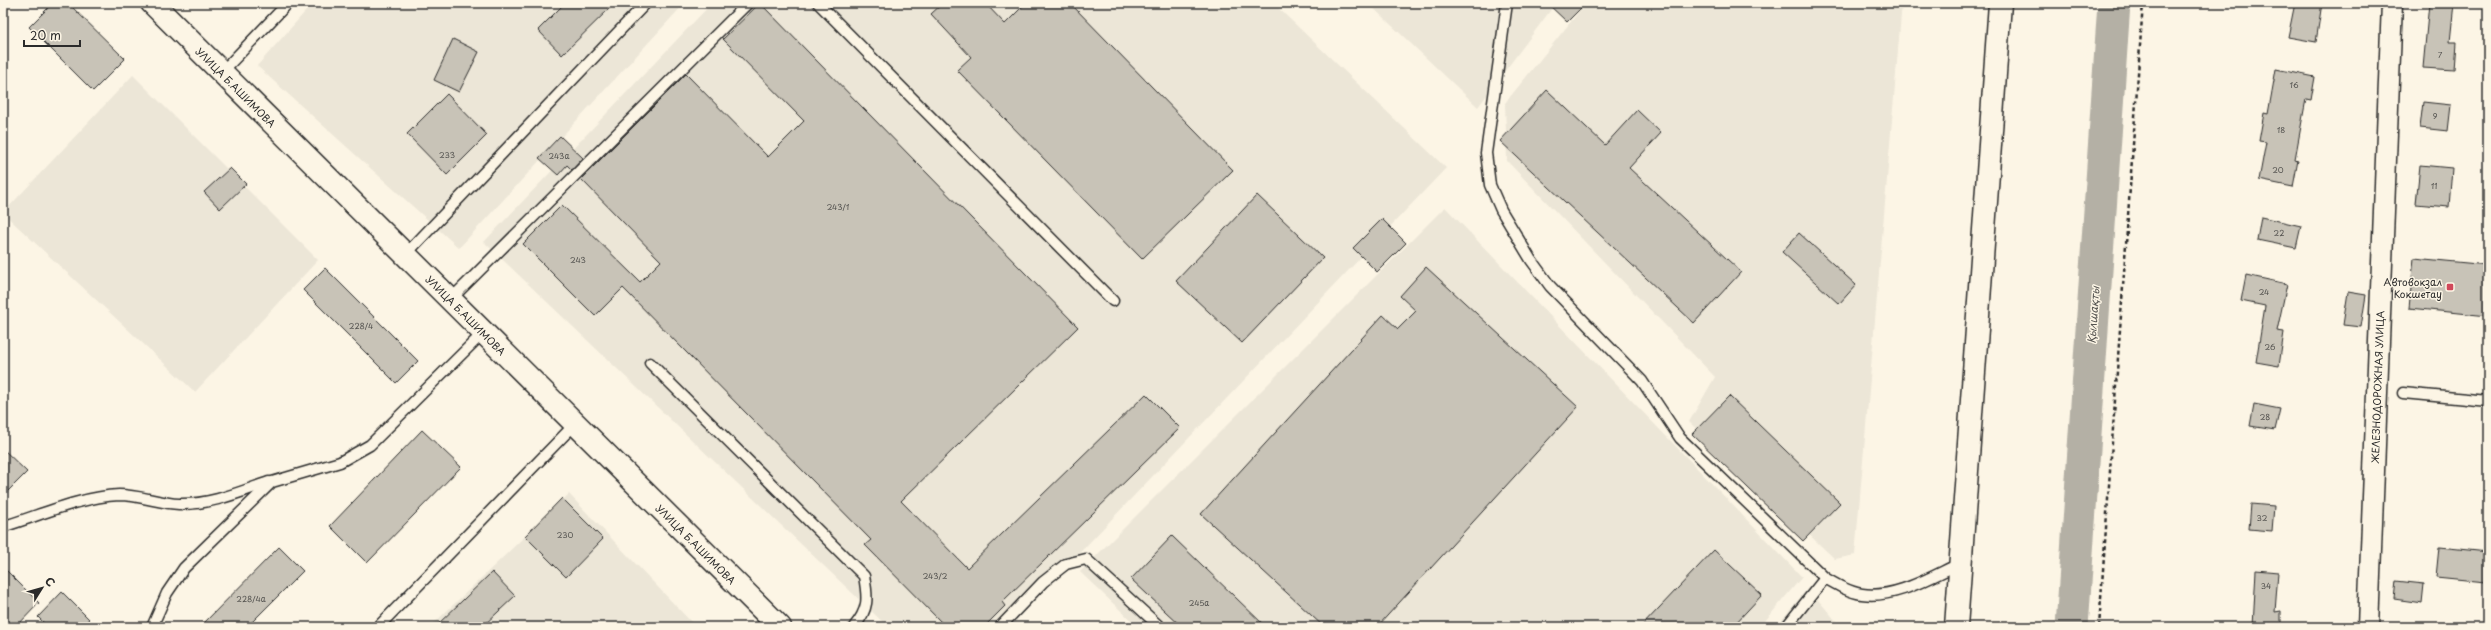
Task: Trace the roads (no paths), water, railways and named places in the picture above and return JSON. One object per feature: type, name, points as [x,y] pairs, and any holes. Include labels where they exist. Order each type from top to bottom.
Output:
[{"type":"street","name":"УЛИЦА Б.АШИМОВА","points":[[152,3],[780,627]]},
{"type":"street","points":[[1956,627],[2000,3]]},
{"type":"street","name":"ЖЕЛЕЗНОДОРОЖНАЯ УЛИЦА","points":[[2368,627],[2392,3]]},
{"type":"lane","points":[[221,73],[288,3]]},
{"type":"lane","points":[[405,256],[646,3]]},
{"type":"lane","points":[[450,300],[748,3]]},
{"type":"lane","points":[[818,3],[1113,301]]},
{"type":"lane","points":[[1506,3],[1486,154],[1490,185],[1500,210],[1531,260],[1550,286],[1642,381],[1680,438],[1826,578],[1855,592],[1872,594],[1900,590],[1961,562]]},
{"type":"lane","points":[[8,525],[86,501],[118,495],[152,498],[176,504],[200,504],[340,462],[370,445],[483,333]]},
{"type":"lane","points":[[650,363],[864,576],[868,599],[861,618],[854,627]]},
{"type":"lane","points":[[2403,393],[2488,401]]},
{"type":"lane","points":[[378,627],[575,424]]},
{"type":"lane","points":[[152,627],[168,593],[184,568],[272,482]]},
{"type":"lane","points":[[1000,627],[1044,582],[1066,564],[1086,559],[1160,627]]},
{"type":"lane","points":[[1786,627],[1826,578]]},
{"type":"waterway","name":"Қылшақты","points":[[2072,627],[2114,3]]},
{"type":"place","name":"Автовокзал Кокшетау","points":[[2450,287]]}]
